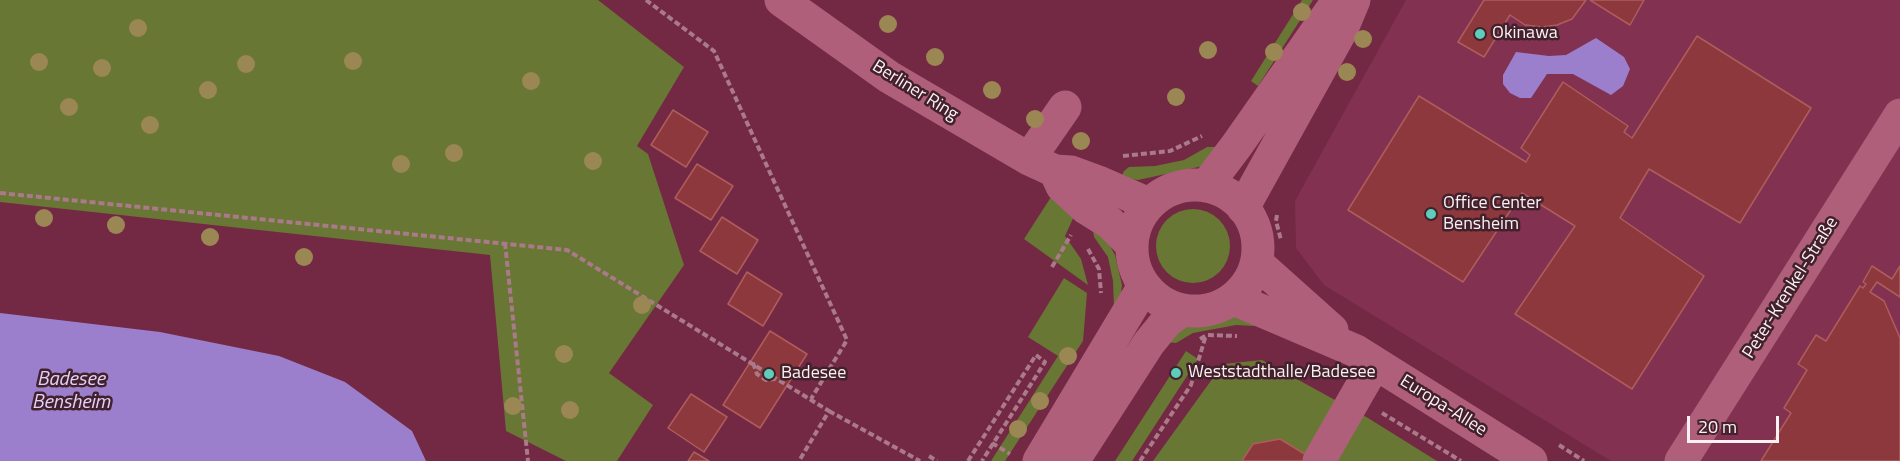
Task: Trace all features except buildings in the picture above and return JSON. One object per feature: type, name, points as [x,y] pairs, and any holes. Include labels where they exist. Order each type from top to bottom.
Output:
[{"type":"street","points":[[1206,186],[1340,0]]},
{"type":"street","points":[[1244,208],[1341,31],[1354,0]]},
{"type":"street","name":"Berliner Ring","points":[[794,4],[889,77],[1042,165],[1071,172],[1149,204]]},
{"type":"street","points":[[1042,165],[1065,107]]},
{"type":"street","name":"Peter-Krenkel-Straße","points":[[1681,461],[1900,115]]},
{"type":"street","name":"Berliner Ring","points":[[1042,165],[1086,208],[1110,223],[1131,244]]},
{"type":"street","points":[[1206,186],[1227,194],[1244,208],[1269,253],[1248,283],[1233,299],[1209,311],[1181,310],[1161,303],[1144,286],[1134,267],[1131,244],[1136,222],[1149,204],[1175,188],[1206,186]]},
{"type":"street","name":"Europa-Allee","points":[[1269,253],[1365,357]]},
{"type":"street","points":[[1039,461],[1144,286]]},
{"type":"street","name":"Europa-Allee","points":[[1233,299],[1365,357],[1531,461]]},
{"type":"street","points":[[1073,461],[1149,343],[1167,321],[1181,310]]},
{"type":"street","points":[[1319,461],[1365,357]]},
{"type":"path","points":[[646,0],[714,51],[847,340],[811,399]]},
{"type":"path","points":[[1116,157],[1170,151],[1205,135]]},
{"type":"path","points":[[0,193],[567,250],[775,379],[920,461]]},
{"type":"path","points":[[1269,253],[1277,212]]},
{"type":"path","points":[[1052,267],[1076,227]]},
{"type":"path","points":[[505,243],[528,461]]},
{"type":"path","points":[[1086,244],[1099,269],[1102,302]]},
{"type":"path","points":[[1140,461],[1191,385],[1206,335]]},
{"type":"path","points":[[1197,340],[1206,335],[1240,336]]},
{"type":"path","points":[[968,461],[1036,355],[1045,362],[982,461]]},
{"type":"path","points":[[799,461],[829,411]]},
{"type":"path","points":[[929,456],[938,461]]},
{"type":"shaded area","points":[[1406,0],[1900,0],[1900,461],[1611,461],[1324,285],[1296,248],[1295,201]]},
{"type":"green space","points":[[0,0],[598,0],[684,67],[637,146],[648,154],[684,265],[609,373],[653,405],[617,461],[566,461],[506,431],[490,255],[0,202]]},
{"type":"green space","points":[[1302,0],[1313,0],[1258,86],[1251,81]]},
{"type":"green space","points":[[1207,147],[1216,147],[1203,166],[1138,180],[1121,178],[1129,167],[1155,166],[1184,160]]},
{"type":"green space","points":[[1051,197],[1076,212],[1065,236],[1081,259],[1088,285],[1024,239]]},
{"type":"green space","points":[[1193,209],[1207,212],[1219,220],[1227,232],[1230,246],[1227,260],[1219,272],[1207,280],[1193,283],[1179,280],[1167,272],[1159,260],[1156,246],[1159,232],[1167,220],[1179,212]]},
{"type":"green space","points":[[1093,229],[1104,235],[1115,255],[1122,285],[1119,312],[1114,309],[1113,281],[1108,257],[1094,237]]},
{"type":"green space","points":[[1064,278],[1087,293],[1083,341],[1005,461],[991,461],[1058,356],[1028,337]]},
{"type":"green space","points":[[1237,316],[1260,321],[1254,326],[1236,325],[1193,333],[1176,343],[1164,342],[1186,326]]},
{"type":"green space","points":[[1186,351],[1198,359],[1132,461],[1115,461]]},
{"type":"green space","points":[[1262,360],[1368,418],[1437,461],[1315,461],[1280,439],[1253,444],[1242,461],[1153,461],[1223,364]]},
{"type":"water","points":[[1596,38],[1624,57],[1630,69],[1623,86],[1611,95],[1573,74],[1547,74],[1531,98],[1520,98],[1510,93],[1503,84],[1503,75],[1516,52],[1549,56],[1566,55]]},
{"type":"water","name":"Badesee Bensheim","points":[[0,313],[160,332],[279,356],[345,382],[412,431],[426,461],[0,461]]},
{"type":"place","name":"Okinawa","points":[[1480,34]]},
{"type":"place","name":"Office Center Bensheim","points":[[1431,214]]},
{"type":"place","name":"Weststadthalle/Badesee","points":[[1176,373]]},
{"type":"place","name":"Badesee","points":[[769,374]]}]
